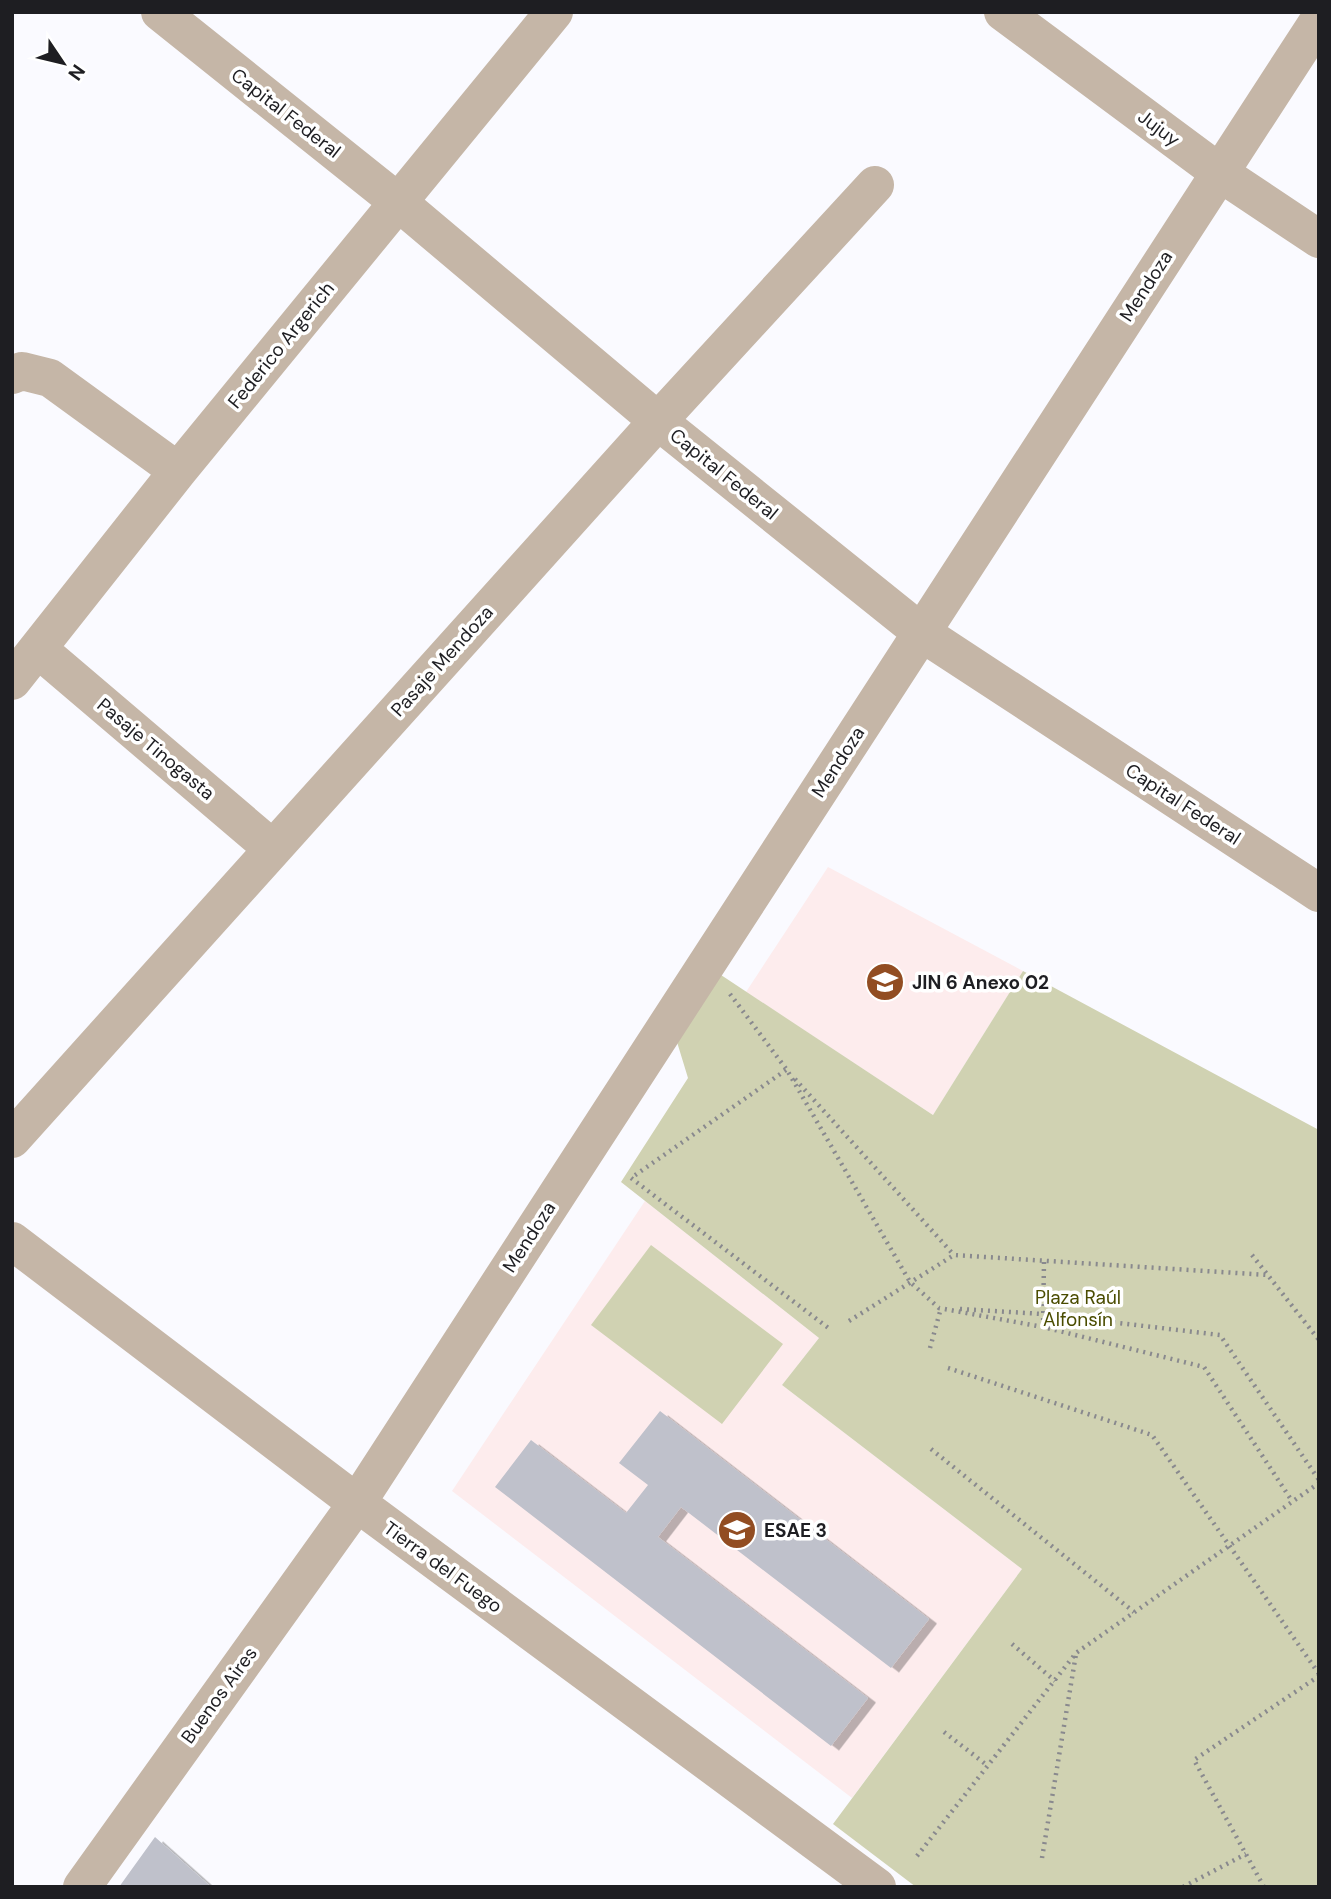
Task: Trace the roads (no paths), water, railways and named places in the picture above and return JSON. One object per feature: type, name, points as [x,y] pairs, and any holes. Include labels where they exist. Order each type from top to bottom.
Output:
[{"type":"street","name":"Capital Federal","points":[[160,12],[398,202],[658,421],[922,633],[1319,893]]},
{"type":"street","name":"Federico Argerich","points":[[12,681],[178,471],[554,12]]},
{"type":"street","name":"Jujuy","points":[[1003,12],[1220,173],[1319,239]]},
{"type":"street","name":"Mendoza","points":[[357,1503],[1319,20]]},
{"type":"street","name":"Pasaje Mendoza","points":[[12,1139],[658,421],[875,186]]},
{"type":"street","points":[[12,375],[22,371],[50,378],[178,471]]},
{"type":"street","name":"Pasaje Tinogasta","points":[[38,649],[273,849]]},
{"type":"street","name":"Tierra del Fuego","points":[[12,1241],[357,1503],[877,1887]]},
{"type":"street","name":"Buenos Aires","points":[[82,1887],[357,1503]]},
{"type":"place","name":"JIN 6 Anexo 02","points":[[885,982]]},
{"type":"place","name":"ESAE 3","points":[[737,1530]]},
{"type":"park label","name":"Plaza Raúl Alfonsín","points":[[1078,1308]]}]
